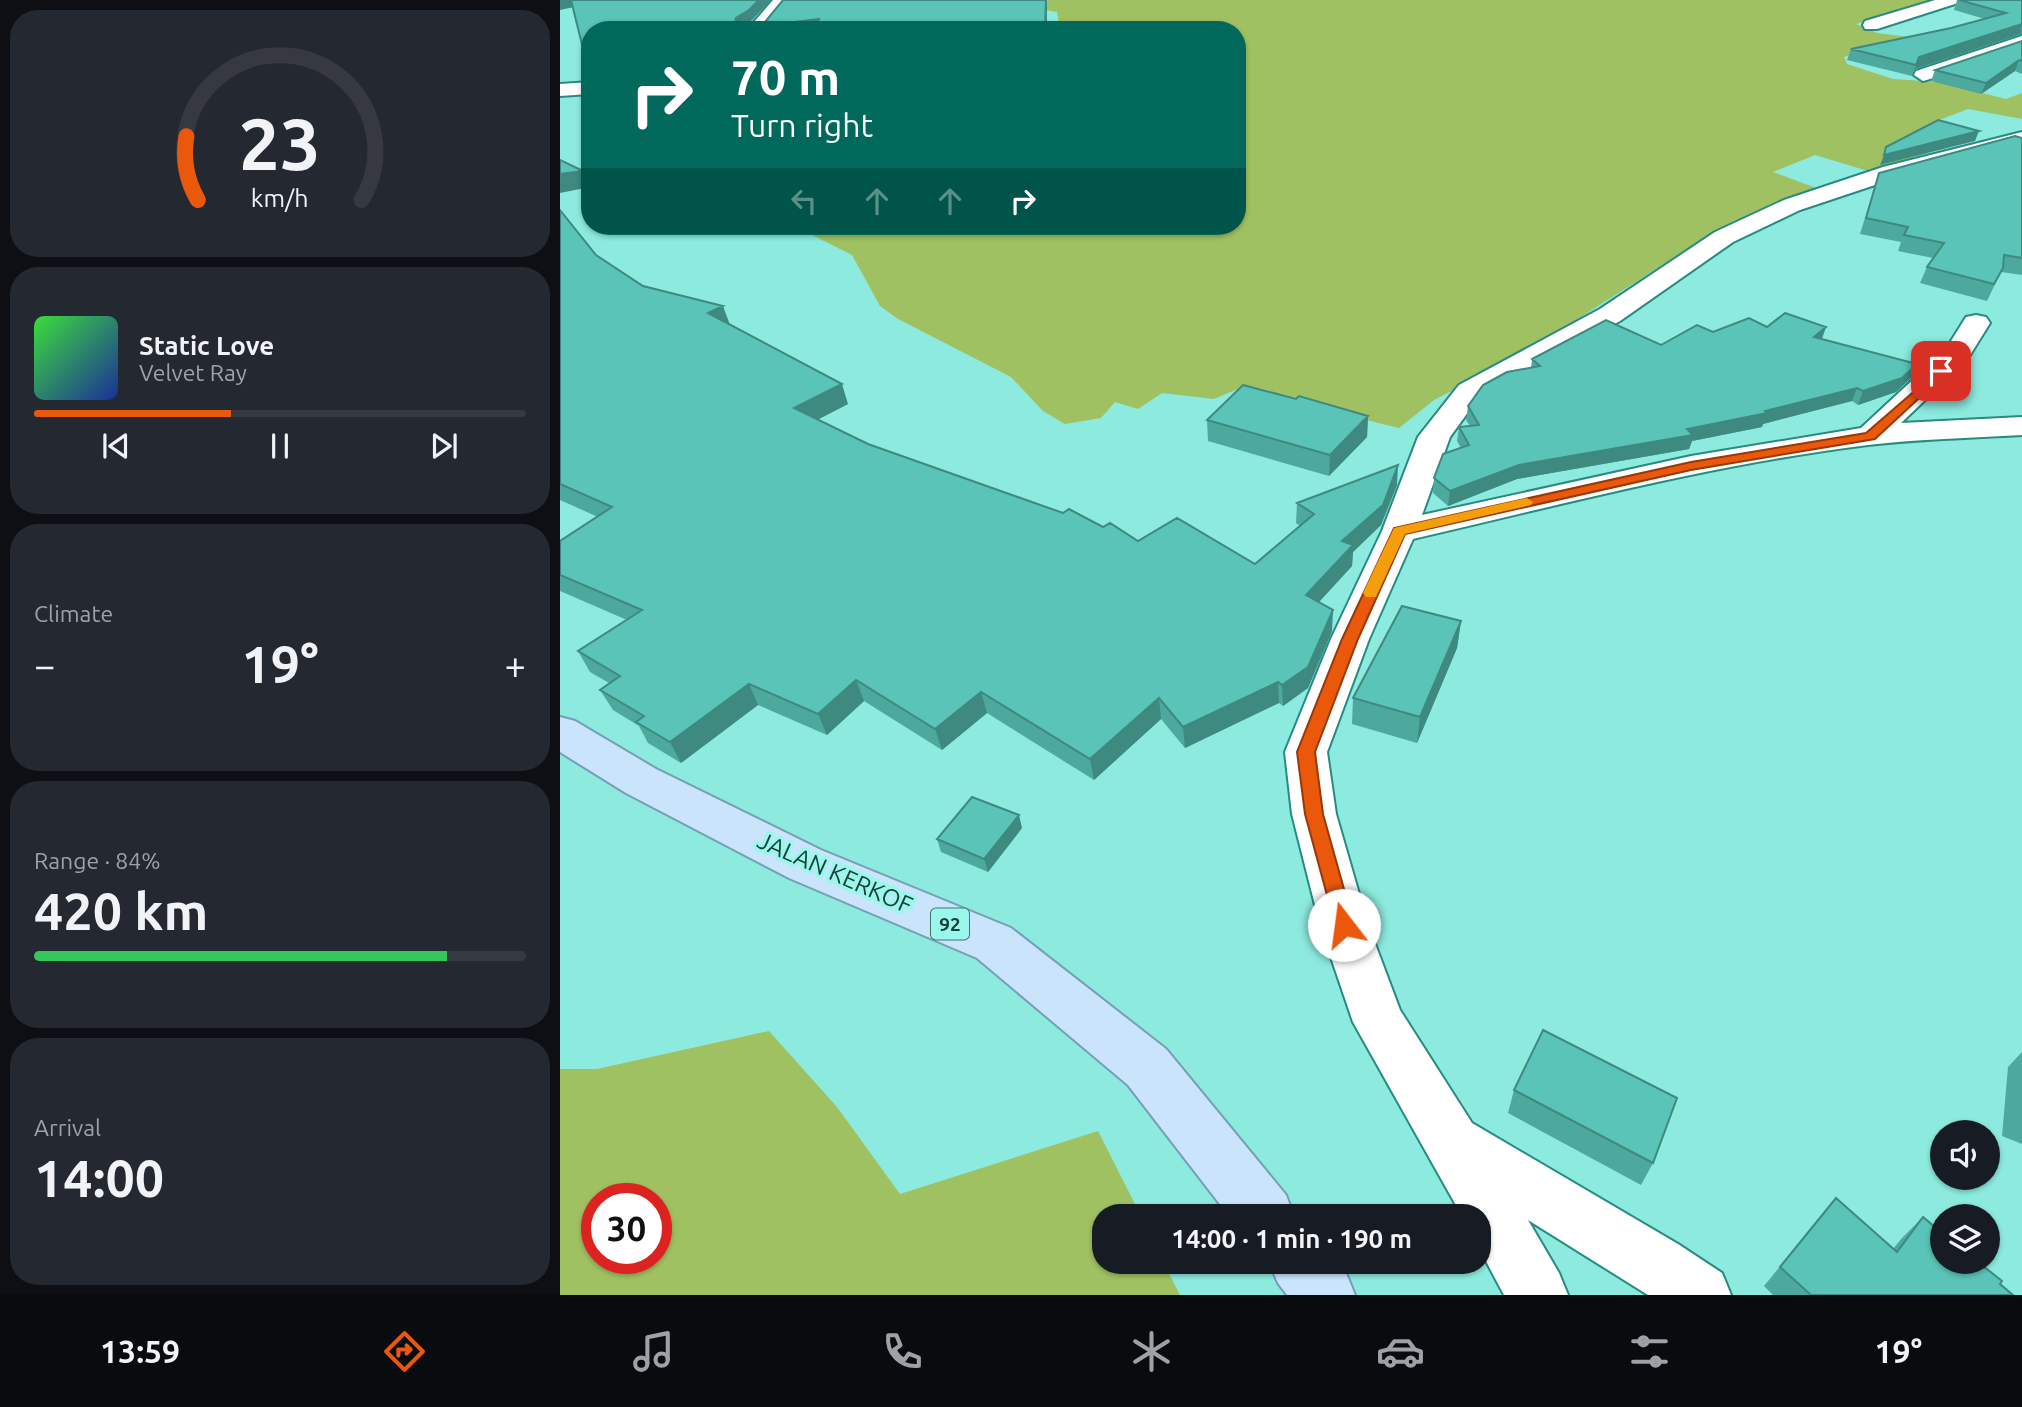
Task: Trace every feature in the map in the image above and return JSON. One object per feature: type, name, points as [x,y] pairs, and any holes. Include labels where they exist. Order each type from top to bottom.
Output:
[{"type":"main road","name":"JALAN KERKOF","points":[[560,732],[641,781],[805,864],[995,943],[1147,1067],[1255,1204]]},
{"type":"main road","points":[[1308,1274],[1324,1295]]},
{"type":"street","points":[[764,21],[782,0]]},
{"type":"street","points":[[1871,25],[1952,0]]},
{"type":"street","points":[[1923,75],[2022,41]]},
{"type":"street","points":[[560,90],[581,90]]},
{"type":"street","points":[[1536,1295],[1452,1142],[1379,1022],[1344,925],[1314,814],[1306,752],[1350,639],[1399,531],[1434,437],[1469,391],[1609,315],[1689,259],[1735,232],[1791,205],[1879,176],[2015,144]]},
{"type":"street","points":[[1870,436],[1957,354],[1976,323]]},
{"type":"street","points":[[1399,531],[1691,466],[1870,436],[2022,426]]},
{"type":"street","points":[[1452,1142],[1657,1265],[1700,1295]]},
{"type":"green space","points":[[1048,0],[1936,0],[1856,24],[1877,33],[1909,37],[1844,57],[1847,64],[1893,79],[1939,82],[2006,99],[2022,93],[2022,119],[1968,109],[1893,142],[1928,153],[1868,171],[1815,155],[1773,172],[1824,191],[1686,250],[1521,355],[1434,400],[1399,428],[1238,389],[1214,399],[1162,393],[1138,409],[1115,402],[1101,418],[1065,424],[1043,411],[1011,377],[898,319],[880,306],[852,255],[812,235],[1246,235],[1246,21],[1058,21],[1057,12],[1033,8]]},
{"type":"green space","points":[[769,1031],[837,1107],[900,1194],[1098,1131],[1135,1204],[1092,1204],[1092,1274],[1169,1274],[1180,1295],[560,1295],[560,1069],[597,1069]]},
{"type":"building","points":[[571,0],[759,0],[735,21],[581,21],[581,41]]},
{"type":"building","points":[[783,0],[1046,0],[1045,21],[818,21],[819,19],[766,21]]},
{"type":"building","points":[[1959,0],[2022,0],[2022,24],[1919,57],[1916,65],[1851,49],[1951,28],[2006,13]]},
{"type":"building","points":[[2022,41],[2022,61],[2019,60],[1986,83],[1935,70]]},
{"type":"building","points":[[1938,120],[1979,131],[1884,155],[1886,147]]},
{"type":"building","points":[[2015,136],[2022,138],[2022,258],[2004,255],[2003,268],[1994,284],[1927,267],[1944,243],[1904,235],[1908,227],[1866,218],[1879,173]]},
{"type":"building","points":[[560,160],[581,170],[581,171],[560,174]]},
{"type":"building","points":[[560,210],[596,255],[643,286],[723,306],[708,313],[842,384],[794,408],[868,444],[1063,513],[1069,509],[1103,527],[1110,523],[1138,541],[1177,518],[1255,564],[1314,514],[1297,503],[1398,465],[1383,505],[1342,541],[1353,545],[1306,595],[1333,610],[1308,667],[1282,685],[1278,682],[1183,727],[1159,698],[1090,759],[981,692],[935,729],[856,680],[818,714],[749,684],[670,742],[636,722],[644,716],[600,690],[620,676],[578,651],[642,610],[560,575],[560,541],[612,507],[560,484]]},
{"type":"building","points":[[1785,313],[1826,327],[1814,337],[1917,364],[1902,378],[1863,391],[1857,388],[1765,411],[1767,413],[1687,429],[1693,435],[1519,465],[1450,491],[1434,478],[1443,454],[1469,445],[1459,427],[1479,425],[1468,406],[1483,385],[1507,372],[1540,366],[1532,359],[1606,320],[1661,345],[1697,325],[1713,332],[1749,318],[1767,327]]},
{"type":"building","points":[[1243,385],[1296,399],[1299,396],[1368,416],[1330,455],[1207,420]]},
{"type":"building","points":[[1402,606],[1461,621],[1420,717],[1353,698]]},
{"type":"building","points":[[972,797],[1019,815],[984,859],[937,839]]},
{"type":"building","points":[[1543,1030],[1677,1098],[1653,1163],[1514,1090]]},
{"type":"building","points":[[1836,1198],[1897,1252],[1923,1217],[1930,1223],[1930,1274],[1993,1274],[2013,1295],[1811,1295],[1780,1267]]},
{"type":"slow traffic","points":[[1371,593],[1399,531],[1527,502]]},
{"type":"route","points":[[1344,925],[1314,814],[1306,752],[1350,639],[1399,531],[1691,466],[1870,436],[1941,371]]}]
